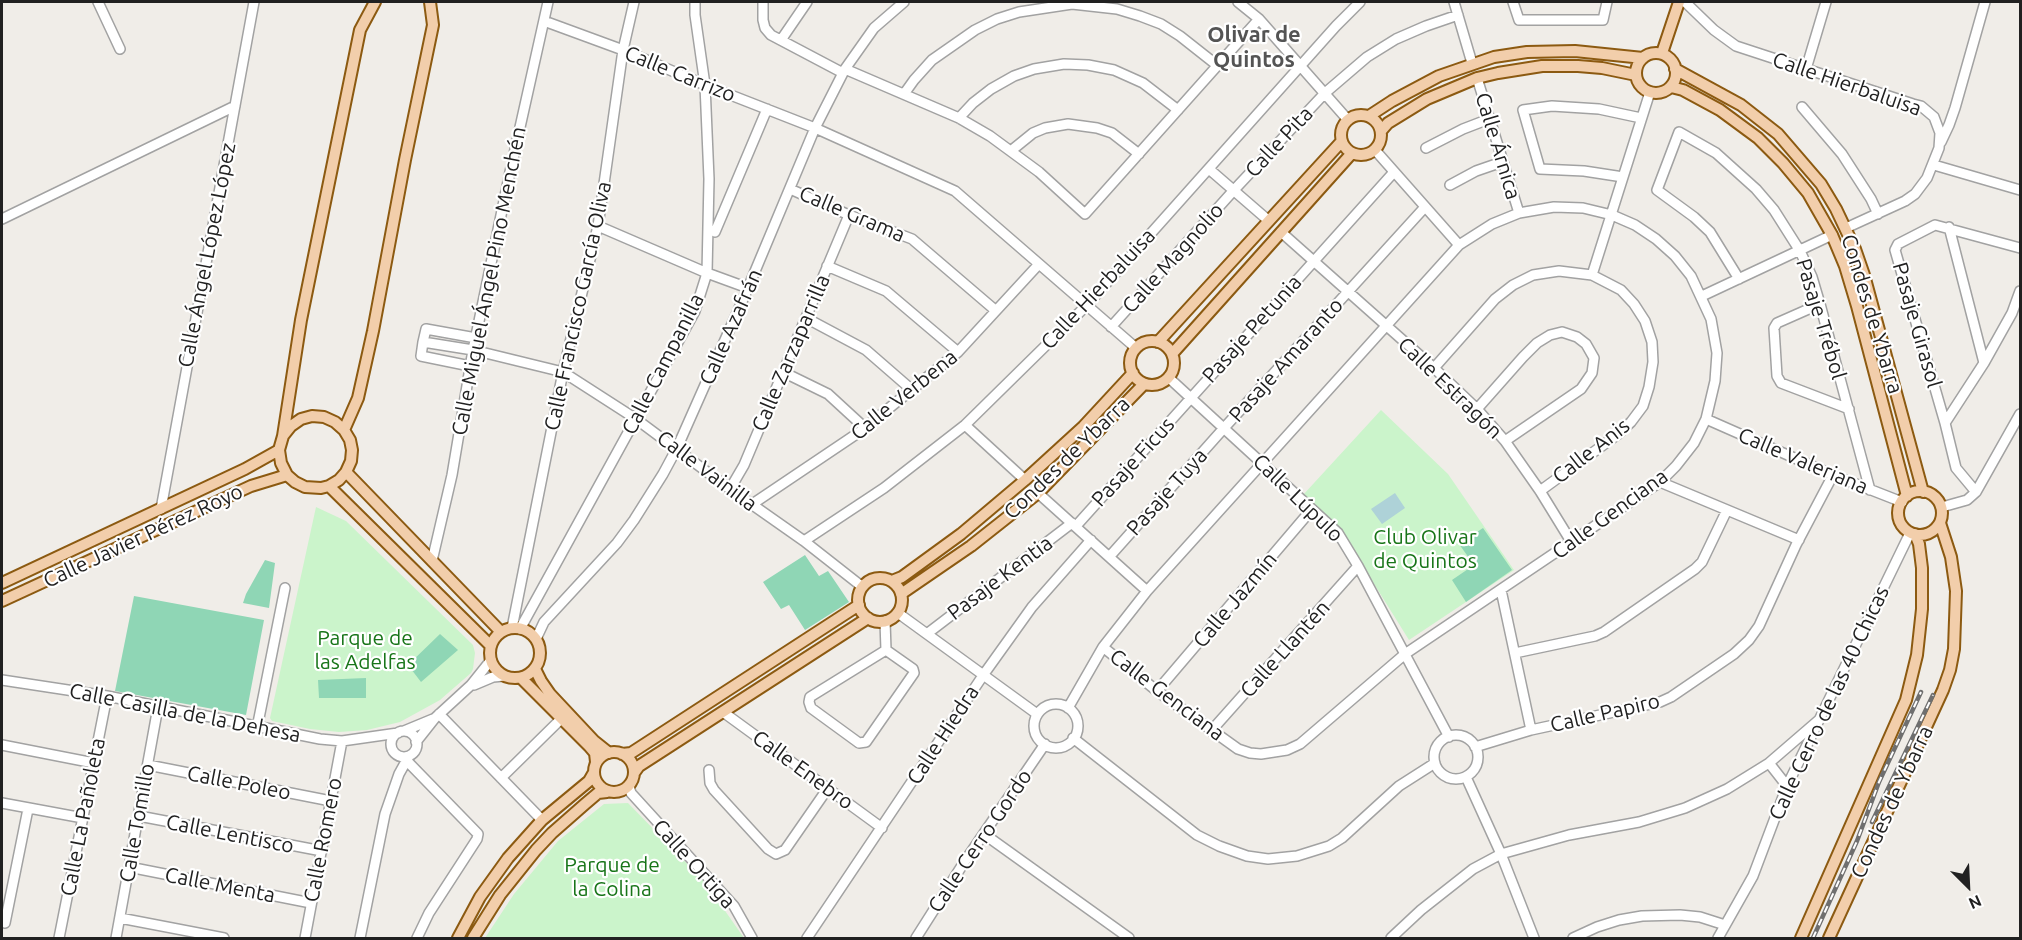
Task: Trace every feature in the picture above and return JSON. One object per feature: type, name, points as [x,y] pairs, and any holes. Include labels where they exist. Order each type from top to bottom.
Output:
[{"type":"main road","points":[[283,436],[296,423],[312,416],[330,419],[344,430],[350,440],[351,461],[339,480],[329,486],[305,487],[287,475],[281,463],[279,450],[301,320],[360,30],[375,2]]},
{"type":"main road","points":[[344,430],[358,398],[373,331],[433,25],[430,2]]},
{"type":"main road","points":[[1662,53],[1679,2]]},
{"type":"main road","points":[[1369,116],[1414,88],[1439,76],[1494,57],[1575,51],[1643,58]]},
{"type":"main road","points":[[1655,52],[1662,53],[1667,55],[1676,69],[1674,82],[1671,87],[1662,92],[1650,92],[1641,86],[1636,75],[1637,66],[1643,58],[1655,52]]},
{"type":"main road","points":[[1381,131],[1388,123],[1427,99],[1477,78],[1498,73],[1542,66],[1602,68],[1636,75]]},
{"type":"main road","name":"Condes de Ybarra","points":[[1676,69],[1741,105],[1778,134],[1821,184],[1846,228],[1864,275],[1923,492]]},
{"type":"main road","name":"Condes de Ybarra","points":[[1671,87],[1683,90],[1720,110],[1758,138],[1808,193],[1832,235],[1845,266],[1857,306],[1904,499]]},
{"type":"main road","points":[[1358,115],[1369,116],[1379,125],[1380,144],[1375,150],[1364,155],[1352,153],[1342,141],[1342,130],[1348,120],[1358,115]]},
{"type":"main road","points":[[1158,342],[1342,141]]},
{"type":"main road","points":[[1172,354],[1352,153]]},
{"type":"main road","points":[[1158,342],[1168,348],[1172,354],[1174,366],[1169,378],[1157,384],[1144,384],[1133,373],[1130,361],[1136,348],[1145,343],[1158,342]]},
{"type":"main road","name":"Condes de Ybarra","points":[[892,581],[902,577],[961,534],[1025,480],[1083,427],[1133,373]]},
{"type":"main road","name":"Condes de Ybarra","points":[[901,594],[971,546],[1038,492],[1144,384]]},
{"type":"main road","name":"Calle Javier Pérez Royo","points":[[2,583],[245,470],[279,450]]},
{"type":"main road","points":[[346,471],[432,561],[511,630],[526,631],[536,639],[540,654],[535,669],[521,678]]},
{"type":"main road","name":"Calle Javier Pérez Royo","points":[[2,601],[251,486],[287,475]]},
{"type":"main road","points":[[329,486],[491,646],[491,660],[498,672],[504,676],[521,678],[595,753],[596,762],[589,781],[542,820],[508,858],[480,897],[458,939]]},
{"type":"main road","points":[[1917,492],[1923,492],[1935,497],[1941,507],[1940,523],[1930,533],[1913,533],[1900,522],[1899,509],[1904,499],[1917,492]]},
{"type":"main road","name":"Condes de Ybarra","points":[[1829,939],[1943,690],[1950,670],[1956,591],[1951,557],[1940,523]]},
{"type":"main road","name":"Condes de Ybarra","points":[[1801,939],[1906,700],[1917,655],[1922,609],[1922,568],[1918,544],[1913,533]]},
{"type":"main road","points":[[874,578],[892,581],[901,594],[901,607],[897,613],[885,621],[868,618],[859,605],[860,591],[874,578]]},
{"type":"main road","points":[[535,669],[550,694],[594,741],[609,753],[631,753],[859,605]]},
{"type":"main road","points":[[473,939],[500,895],[536,850],[585,804],[598,794],[627,790],[639,766],[868,618]]},
{"type":"main road","points":[[491,646],[511,630]]},
{"type":"main road","points":[[596,762],[609,753]]},
{"type":"main road","points":[[622,754],[631,761],[634,773]]},
{"type":"main road","points":[[593,774],[597,785],[607,792]]},
{"type":"street","points":[[98,2],[120,50]]},
{"type":"street","name":"Calle Ángel López López","points":[[161,509],[254,2]]},
{"type":"street","name":"Calle Miguel Ángel Pino Menchén","points":[[432,561],[452,475],[473,350],[548,2]]},
{"type":"street","name":"Calle Francisco García Oliva","points":[[511,630],[563,372],[598,226],[623,50],[634,2]]},
{"type":"street","name":"Calle Campanilla","points":[[511,630],[636,419],[695,310],[707,273],[709,179],[705,85],[695,2]]},
{"type":"street","points":[[763,2],[762,20],[771,35],[844,71],[959,118],[1012,150],[1084,214],[1259,19]]},
{"type":"street","points":[[781,40],[807,2]]},
{"type":"street","name":"Calle Azafrán","points":[[536,639],[544,622],[617,543],[634,520],[677,448],[748,288],[815,128],[844,71],[874,28],[904,2]]},
{"type":"street","points":[[1238,2],[1259,19],[1348,120]]},
{"type":"street","name":"Calle Hierbaluisa","points":[[804,541],[884,488],[965,425],[1087,304],[1360,2]]},
{"type":"street","name":"Calle Árnica","points":[[1454,2],[1472,63]]},
{"type":"street","points":[[1513,2],[1519,20],[1603,20],[1607,2]]},
{"type":"street","name":"Calle Hierbaluisa","points":[[1685,2],[1714,30],[1736,46],[1921,106],[1934,117],[1938,124],[1940,142]]},
{"type":"street","points":[[1806,69],[1826,2]]},
{"type":"street","points":[[1846,228],[1905,201],[1915,194],[1927,178],[1955,108],[1985,2]]},
{"type":"street","points":[[904,94],[932,60],[975,30],[997,19],[1019,12],[1072,4],[1117,9],[1161,24],[1218,66]]},
{"type":"street","name":"Calle Pita","points":[[1234,190],[1325,93],[1367,57],[1396,39],[1458,15]]},
{"type":"street","name":"Calle Carrizo","points":[[544,21],[623,50],[815,128],[955,191],[1136,348]]},
{"type":"street","points":[[959,118],[991,89],[1014,76],[1034,69],[1064,64],[1088,65],[1114,70],[1143,82],[1178,110]]},
{"type":"street","name":"Calle Árnica","points":[[1477,78],[1519,213]]},
{"type":"street","points":[[1592,275],[1650,92]]},
{"type":"street","points":[[2,219],[235,106]]},
{"type":"street","points":[[1623,177],[1584,171],[1540,169],[1523,110],[1552,106],[1599,109],[1641,118]]},
{"type":"street","name":"Calle Hierbaluisa","points":[[1802,106],[1842,154],[1878,214]]},
{"type":"street","points":[[715,232],[767,109]]},
{"type":"street","points":[[1426,148],[1489,119]]},
{"type":"street","points":[[1012,150],[1033,133],[1045,128],[1068,124],[1097,128],[1112,133],[1139,154]]},
{"type":"street","name":"Pasaje Trébol","points":[[1738,279],[1710,232],[1694,217],[1657,190],[1678,132],[1716,153],[1756,189],[1774,210],[1800,251],[1812,277],[1820,303],[1870,490]]},
{"type":"street","points":[[1375,150],[1459,245]]},
{"type":"street","points":[[1450,185],[1476,171],[1502,162]]},
{"type":"street","points":[[1934,165],[2020,190]]},
{"type":"street","points":[[1209,169],[1269,221]]},
{"type":"street","name":"Pasaje Petunia","points":[[1191,398],[1394,172]]},
{"type":"street","name":"Calle Grama","points":[[790,189],[912,239],[996,310]]},
{"type":"street","name":"Calle Magnolio","points":[[1111,327],[1234,190]]},
{"type":"street","name":"Pasaje Amaranto","points":[[1224,428],[1425,207]]},
{"type":"street","name":"Calle Genciana","points":[[1068,708],[1103,647],[1147,591],[1459,245],[1492,224],[1519,213],[1554,207],[1583,208],[1612,215],[1635,225],[1675,256],[1691,276],[1711,319],[1717,353],[1715,381],[1706,419],[1694,443],[1676,466],[1660,482],[1405,654],[1300,744],[1287,750],[1267,754],[1250,753],[1238,749],[1157,691],[1103,647]]},
{"type":"street","name":"Calle Zarzaparrilla","points":[[730,489],[744,465],[849,215]]},
{"type":"street","name":"Pasaje Girasol","points":[[1976,492],[1956,468],[1894,250],[1898,244],[1935,225],[2020,248]]},
{"type":"street","points":[[598,226],[748,288]]},
{"type":"street","points":[[1949,227],[1984,363]]},
{"type":"street","name":"Calle Estragón","points":[[1281,232],[1477,409],[1505,441],[1540,491],[1572,543]]},
{"type":"street","points":[[1702,296],[1832,235]]},
{"type":"street","name":"Calle Verbena","points":[[752,505],[865,428],[958,352],[1039,264]]},
{"type":"street","points":[[827,266],[886,291],[958,352]]},
{"type":"street","name":"Calle Anis","points":[[1434,368],[1495,299],[1512,285],[1533,275],[1559,271],[1592,275],[1621,290],[1645,321],[1652,342],[1653,362],[1649,387],[1642,406],[1631,422],[1617,435],[1540,491]]},
{"type":"street","points":[[1945,423],[1984,363],[2012,313],[2020,291]]},
{"type":"street","points":[[1820,303],[1777,323],[1774,328],[1777,376],[1781,383],[1849,410]]},
{"type":"street","points":[[806,318],[866,350],[912,390]]},
{"type":"street","points":[[470,366],[421,356],[426,328],[476,338]]},
{"type":"street","points":[[1477,409],[1523,357],[1537,343],[1550,335],[1562,332],[1577,337],[1586,344],[1594,358],[1592,373],[1581,389],[1505,441]]},
{"type":"street","name":"Calle Vainilla","points":[[423,342],[473,350],[563,372],[677,448],[860,585],[864,585]]},
{"type":"street","points":[[783,372],[828,394],[865,428]]},
{"type":"street","name":"Calle Lúpulo","points":[[1169,378],[1338,533],[1359,566],[1449,737]]},
{"type":"street","name":"Pasaje Ficus","points":[[1074,525],[1191,398]]},
{"type":"street","points":[[1941,507],[1967,500],[1976,492],[2020,414]]},
{"type":"street","name":"Calle Valeriana","points":[[1706,419],[1870,490],[1904,499]]},
{"type":"street","points":[[965,425],[1025,480]]},
{"type":"street","name":"Pasaje Tuya","points":[[1110,556],[1224,428]]},
{"type":"street","name":"Calle Papiro","points":[[1476,747],[1531,730],[1660,702],[1734,654],[1749,640],[1759,626],[1799,540],[1833,475]]},
{"type":"street","points":[[1660,482],[1799,540]]},
{"type":"street","points":[[1038,492],[1147,591]]},
{"type":"street","name":"Calle Jazmín","points":[[1157,691],[1312,509]]},
{"type":"street","points":[[1515,653],[1595,636],[1604,632],[1695,569],[1702,562],[1727,510]]},
{"type":"street","name":"Pasaje Kentia","points":[[928,633],[1074,525]]},
{"type":"street","name":"Calle Cerro de las 40 Chicas","points":[[1718,939],[1753,876],[1786,786],[1913,533]]},
{"type":"street","name":"Calle Hiedra","points":[[807,939],[984,674],[1032,607],[1091,540]]},
{"type":"street","name":"Calle Llantén","points":[[1211,731],[1359,566]]},
{"type":"street","points":[[257,728],[285,588]]},
{"type":"street","points":[[1501,590],[1531,730]]},
{"type":"street","points":[[897,613],[928,633],[1037,714]]},
{"type":"street","points":[[885,621],[886,650]]},
{"type":"street","points":[[886,650],[913,669],[914,673],[866,742],[859,743],[811,708],[808,702],[810,697],[886,650]]},
{"type":"street","points":[[360,939],[385,814],[405,757],[415,750],[416,742],[437,716],[471,685],[491,660]]},
{"type":"street","points":[[471,685],[493,677],[504,676]]},
{"type":"street","name":"Calle Casilla de la Dehesa","points":[[2,680],[107,696],[320,739],[342,741],[400,733]]},
{"type":"street","name":"Calle La Pañoleta","points":[[59,939],[107,696]]},
{"type":"street","points":[[1055,704],[1068,708],[1076,718],[1077,732],[1069,743],[1057,747],[1039,740],[1034,727],[1037,714],[1048,705],[1055,704]]},
{"type":"street","name":"Calle Tomillo","points":[[116,939],[158,707]]},
{"type":"street","name":"Calle Enebro","points":[[723,712],[882,828]]},
{"type":"street","points":[[417,939],[429,914],[478,834],[405,757],[391,747],[392,739],[400,733],[437,716]]},
{"type":"street","points":[[437,716],[542,820]]},
{"type":"street","points":[[501,778],[562,718]]},
{"type":"street","points":[[1391,939],[1421,910],[1473,870],[1501,854],[1569,835],[1639,822],[1685,808],[1727,789],[1769,763],[1820,719]]},
{"type":"street","points":[[400,733],[410,733],[416,742]]},
{"type":"street","points":[[1461,736],[1476,747],[1478,760],[1476,767],[1466,777],[1460,779],[1447,777],[1442,774],[1435,763],[1434,756],[1439,744],[1449,737],[1461,736]]},
{"type":"street","name":"Calle Casilla de la Dehesa","points":[[368,738],[391,747]]},
{"type":"street","points":[[1073,738],[1197,835],[1247,856],[1268,859],[1297,856],[1329,846],[1399,786],[1435,763]]},
{"type":"street","name":"Calle Romero","points":[[305,939],[342,741]]},
{"type":"street","name":"Calle Cerro Gordo","points":[[916,939],[1045,744]]},
{"type":"street","points":[[2,745],[94,763]]},
{"type":"street","points":[[1769,763],[1786,786]]},
{"type":"street","name":"Calle Poleo","points":[[148,765],[331,801]]},
{"type":"street","points":[[709,770],[710,783],[714,790],[768,849],[776,854],[785,850],[828,788]]},
{"type":"street","points":[[1466,777],[1501,854],[1534,939]]},
{"type":"street","name":"Calle Ortiga","points":[[627,790],[734,906],[752,939]]},
{"type":"street","points":[[2,803],[83,818]]},
{"type":"street","points":[[5,923],[28,809]]},
{"type":"street","name":"Calle Lentisco","points":[[139,816],[322,851]]},
{"type":"street","points":[[984,834],[1129,939]]},
{"type":"street","name":"Calle Menta","points":[[129,867],[311,903]]},
{"type":"street","points":[[1573,939],[1597,927],[1642,916],[1700,917],[1725,925]]},
{"type":"street","points":[[120,918],[224,939]]},
{"type":"green space","name":"Club Olivar de Quintos","points":[[1381,410],[1448,474],[1514,570],[1409,640],[1338,526],[1303,495]]},
{"type":"green space","name":"Parque de las Adelfas","points":[[316,507],[346,521],[473,645],[475,653],[471,673],[440,700],[400,722],[367,730],[339,732],[310,729],[272,721],[270,718]]},
{"type":"green space","points":[[1483,528],[1512,570],[1466,602],[1452,580],[1474,565],[1459,544]]},
{"type":"green space","points":[[805,555],[819,576],[828,571],[849,602],[805,630],[789,605],[781,609],[763,582]]},
{"type":"green space","points":[[265,560],[275,563],[269,608],[243,603],[246,594]]},
{"type":"green space","points":[[134,596],[264,620],[246,715],[115,691]]},
{"type":"green space","points":[[440,634],[458,650],[421,682],[408,665]]},
{"type":"green space","points":[[366,678],[366,698],[319,698],[318,680]]},
{"type":"green space","name":"Parque de la Colina","points":[[628,803],[705,882],[744,938],[485,938],[514,894],[558,841],[604,804]]},
{"type":"water","points":[[1395,493],[1405,508],[1382,524],[1371,509]]},
{"type":"railway","points":[[1813,938],[1857,841],[1879,782],[1921,692]]},
{"type":"railway","points":[[1872,822],[1933,695]]},
{"type":"district","name":"Olivar de Quintos","points":[[1254,48]]}]
